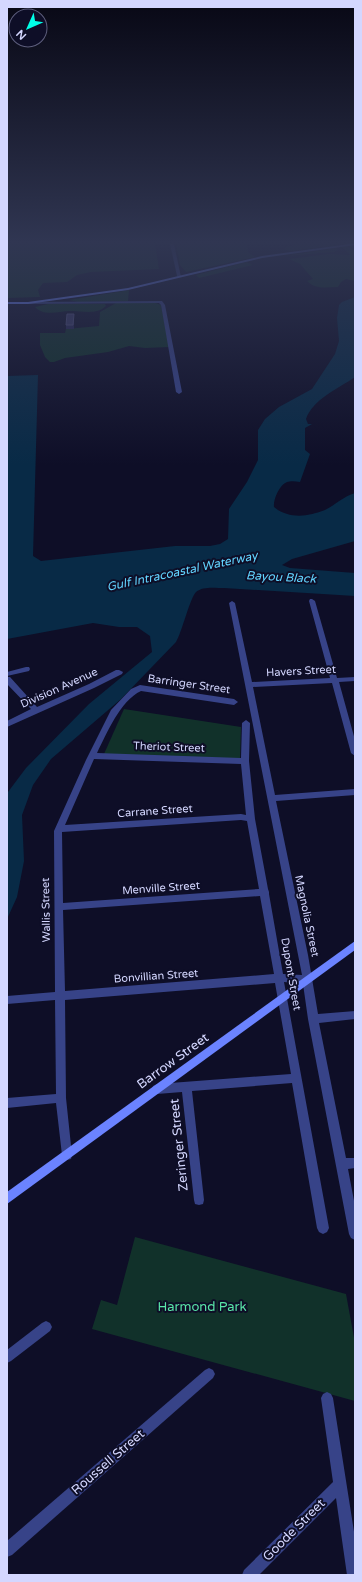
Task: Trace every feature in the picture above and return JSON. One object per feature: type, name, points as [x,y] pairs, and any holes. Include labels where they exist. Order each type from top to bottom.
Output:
[{"type":"main road","name":"Barrow Street","points":[[7,1199],[355,945]]},
{"type":"street","points":[[165,318],[179,392]]},
{"type":"street","points":[[312,601],[355,753]]},
{"type":"street","name":"Magnolia Street","points":[[232,603],[307,980],[355,1234]]},
{"type":"street","points":[[7,674],[26,670]]},
{"type":"street","name":"Division Avenue","points":[[7,724],[35,709],[91,687],[119,672]]},
{"type":"street","points":[[7,679],[35,709]]},
{"type":"street","name":"Havers Street","points":[[248,685],[355,679]]},
{"type":"street","name":"Barringer Street","points":[[140,688],[234,702]]},
{"type":"street","name":"Wallis Street","points":[[66,1155],[62,1098],[57,839],[59,829],[114,712],[130,695],[140,688]]},
{"type":"street","name":"Dupont Street","points":[[246,723],[245,760],[251,819],[323,1228]]},
{"type":"street","name":"Theriot Street","points":[[92,756],[245,760]]},
{"type":"street","points":[[270,798],[355,792]]},
{"type":"street","name":"Carrane Street","points":[[59,829],[240,817],[251,819]]},
{"type":"street","name":"Menville Street","points":[[58,907],[265,892]]},
{"type":"street","name":"Bonvillian Street","points":[[7,1000],[280,978],[307,980]]},
{"type":"street","points":[[314,1019],[355,1015]]},
{"type":"street","points":[[158,1089],[297,1078]]},
{"type":"street","name":"Zeringer Street","points":[[187,1087],[199,1200]]},
{"type":"street","points":[[7,1104],[62,1098]]},
{"type":"street","points":[[341,1164],[355,1163]]},
{"type":"street","points":[[7,1358],[46,1327]]},
{"type":"street","name":"Roussell Street","points":[[7,1550],[209,1374]]},
{"type":"street","points":[[327,1398],[339,1486],[354,1575]]},
{"type":"street","name":"Goode Street","points":[[249,1575],[339,1486]]},
{"type":"green space","points":[[100,318],[163,318],[169,347],[145,348],[129,346],[108,352],[65,358],[54,362],[50,362],[45,357],[40,345],[40,333],[65,333],[66,329],[99,326]]},
{"type":"green space","points":[[124,709],[241,727],[240,759],[104,754]]},
{"type":"green space","name":"Harmond Park","points":[[135,1237],[346,1294],[355,1343],[355,1401],[92,1329],[101,1300],[117,1305]]},
{"type":"water","points":[[337,318],[355,318],[355,377],[320,400],[309,412],[306,419],[308,424],[312,424],[305,428],[305,450],[310,454],[300,482],[290,481],[281,486],[277,493],[274,507],[285,514],[298,516],[312,514],[325,510],[347,496],[355,493],[355,541],[292,559],[282,565],[290,568],[355,573],[355,596],[224,588],[206,588],[196,592],[191,601],[176,642],[121,699],[51,759],[33,785],[22,815],[24,861],[17,897],[7,919],[8,792],[26,768],[89,704],[152,652],[150,636],[137,627],[119,627],[93,623],[7,639],[7,376],[38,375],[33,556],[41,561],[175,546],[210,546],[220,544],[228,539],[229,509],[247,482],[258,460],[258,430],[265,419],[279,407],[312,389],[335,354],[339,341]]},
{"type":"building","points":[[67,318],[74,318],[73,325],[66,325]]},
{"type":"water label","name":"Gulf Intracoastal Waterway","points":[[182,571]]},
{"type":"water label","name":"Bayou Black","points":[[281,577]]}]
